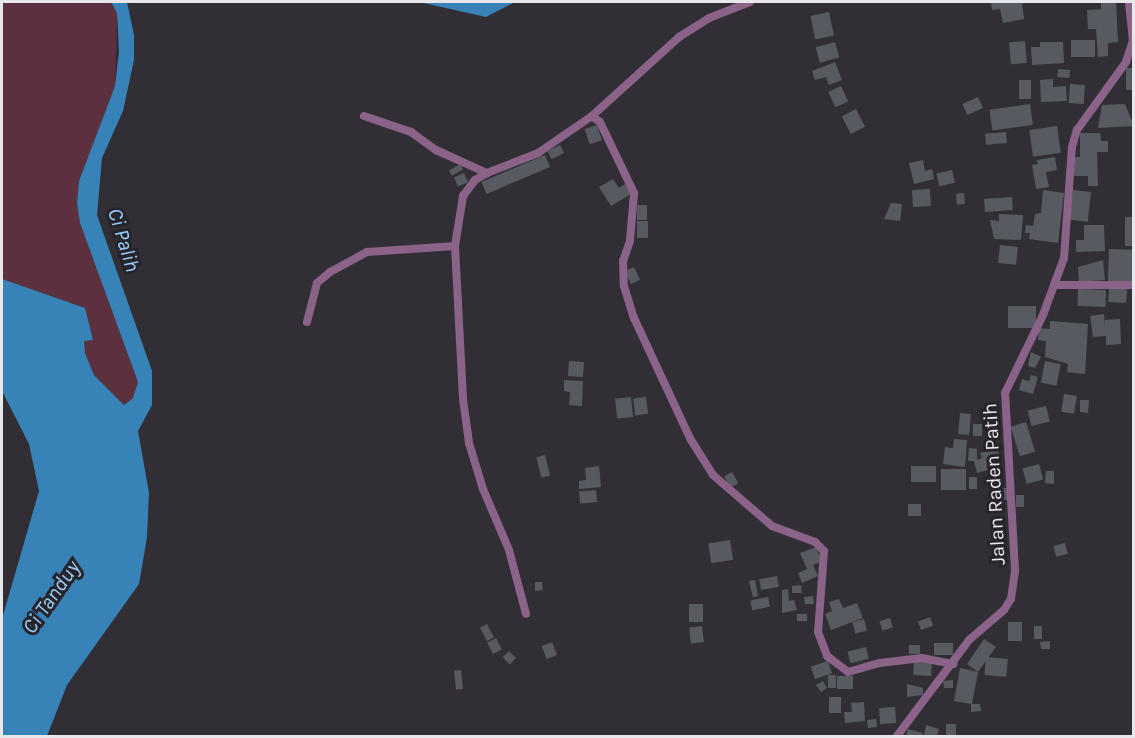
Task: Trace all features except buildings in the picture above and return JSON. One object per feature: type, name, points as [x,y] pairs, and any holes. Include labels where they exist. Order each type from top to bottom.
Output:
[{"type":"street","points":[[526,614],[509,550],[483,489],[469,443],[463,399],[455,246],[463,196],[487,173],[538,153],[592,116],[679,37],[709,18],[750,2]]},
{"type":"street","name":"Jalan Raden Patih","points":[[897,736],[969,640],[1004,610],[1011,599],[1015,570],[1005,393],[1064,258],[1072,147],[1080,123],[1126,62],[1133,41],[1129,2]]},
{"type":"street","points":[[364,116],[411,132],[436,150],[487,173]]},
{"type":"street","points":[[592,116],[600,122],[634,192],[630,241],[622,261],[624,286],[634,318],[691,440],[713,476],[772,526],[815,542],[824,551],[818,632],[827,656],[848,672],[922,658],[952,664]]},
{"type":"street","points":[[307,322],[317,283],[330,272],[367,252],[455,246]]},
{"type":"street","points":[[1054,285],[1134,285]]},
{"type":"shaded area","points":[[2,2],[111,2],[117,13],[115,86],[79,181],[77,203],[80,223],[138,382],[133,398],[124,405],[94,375],[85,353],[84,341],[93,340],[85,308],[2,279]]},
{"type":"water","name":"Ci Tanduy","points":[[111,2],[127,2],[134,35],[134,60],[123,111],[102,158],[97,215],[152,371],[152,405],[138,431],[149,493],[147,537],[139,584],[67,685],[47,736],[2,736],[2,619],[39,491],[29,444],[2,391],[2,279],[85,308],[93,340],[84,341],[85,353],[94,375],[124,405],[133,398],[138,382],[80,223],[77,203],[79,181],[115,86],[119,52],[117,13]]},
{"type":"water","points":[[419,2],[515,2],[486,17]]},
{"type":"water label","name":"Ci Palih","points":[[124,240]]}]
